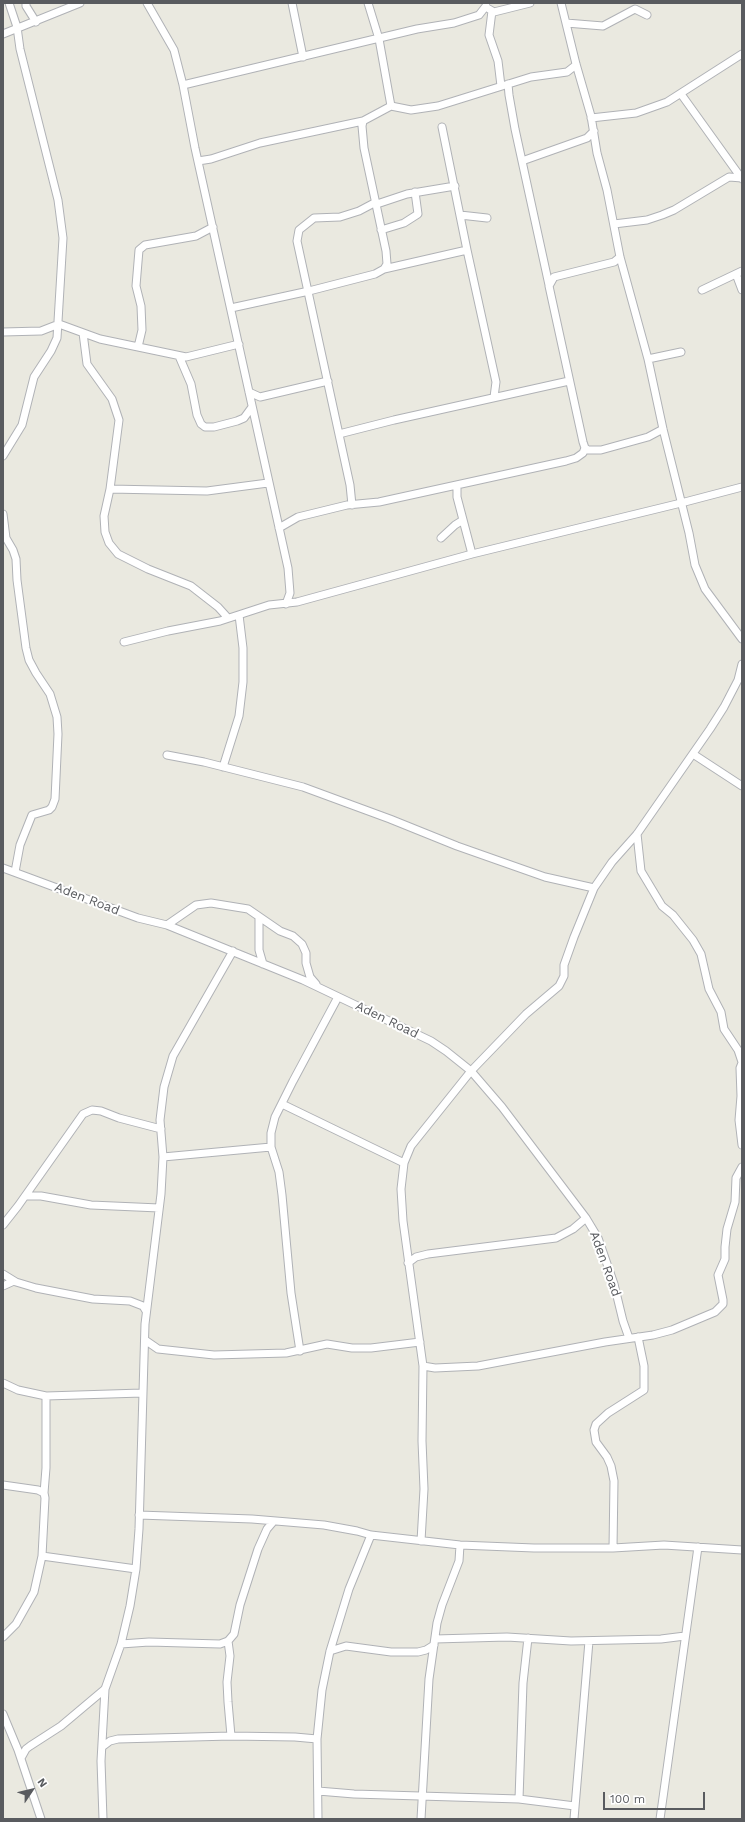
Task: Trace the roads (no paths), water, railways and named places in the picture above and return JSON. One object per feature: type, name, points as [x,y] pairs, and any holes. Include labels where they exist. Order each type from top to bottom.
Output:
[{"type":"street","points":[[3,456],[22,425],[34,377],[51,351],[57,338],[59,324],[62,223],[58,200],[20,49],[17,27],[9,3]]},
{"type":"street","points":[[26,3],[26,6],[36,22]]},
{"type":"street","points":[[3,34],[17,27],[36,22],[80,3]]},
{"type":"street","points":[[148,3],[174,50],[183,85],[198,161],[290,583],[290,593],[286,604]]},
{"type":"street","points":[[292,3],[303,57]]},
{"type":"street","points":[[368,3],[379,39],[391,106]]},
{"type":"street","points":[[183,85],[475,16],[483,11],[485,5],[494,12],[530,3]]},
{"type":"street","points":[[561,3],[591,118],[597,153],[614,224],[620,257],[648,359],[663,429],[699,577],[705,588],[742,636]]},
{"type":"street","points":[[566,23],[603,26],[635,9],[648,15]]},
{"type":"street","points":[[279,528],[290,520],[298,517],[352,505],[379,502],[566,461],[576,458],[583,453],[585,448],[569,381],[509,95],[489,35],[492,11]]},
{"type":"street","points":[[591,118],[636,113],[666,102],[681,94],[724,64],[742,54]]},
{"type":"street","points":[[198,161],[211,159],[260,143],[364,120],[391,106],[411,110],[438,106],[531,77],[567,72],[576,65]]},
{"type":"street","points":[[681,94],[742,179]]},
{"type":"street","points":[[364,120],[362,137],[377,203],[387,260],[384,269]]},
{"type":"street","points":[[442,127],[495,376],[494,398]]},
{"type":"street","points":[[522,160],[587,138],[594,131]]},
{"type":"street","points":[[614,224],[647,220],[662,215],[674,210],[729,177],[742,179]]},
{"type":"street","points":[[352,505],[350,485],[297,241],[299,230],[314,218],[340,217],[377,203],[415,192],[455,186]]},
{"type":"street","points":[[381,230],[404,223],[418,214],[415,192]]},
{"type":"street","points":[[460,216],[487,218]]},
{"type":"street","points":[[138,347],[142,330],[141,306],[136,286],[139,250],[146,245],[196,236],[213,227]]},
{"type":"street","points":[[230,308],[309,291],[375,274],[384,269],[467,250]]},
{"type":"street","points":[[549,286],[554,276],[614,262],[620,257]]},
{"type":"street","points":[[702,290],[739,273],[742,290]]},
{"type":"street","points":[[3,332],[41,331],[59,324],[100,339],[186,357],[239,344]]},
{"type":"street","points":[[83,333],[87,364],[112,399],[119,420],[110,489],[104,516],[105,532],[109,543],[118,554],[148,569],[191,586],[218,607],[228,618]]},
{"type":"street","points":[[648,359],[681,352]]},
{"type":"street","points":[[179,356],[191,384],[197,415],[201,424],[205,427],[214,427],[237,421],[244,418],[252,407]]},
{"type":"street","points":[[249,392],[260,397],[328,380]]},
{"type":"street","points":[[339,434],[394,420],[569,381]]},
{"type":"street","points":[[585,448],[592,451],[616,447],[655,434],[663,429]]},
{"type":"street","points":[[110,489],[207,491],[268,483]]},
{"type":"street","points":[[457,485],[457,498],[472,554]]},
{"type":"street","points":[[124,642],[228,618],[269,605],[286,604],[312,598],[472,554],[742,487]]},
{"type":"street","points":[[3,514],[6,538],[16,559],[17,580],[29,660],[36,674],[50,694],[57,717],[58,734],[55,799],[49,810],[32,815],[20,845],[15,872]]},
{"type":"street","points":[[441,538],[454,525],[463,520]]},
{"type":"street","points":[[223,767],[239,716],[242,698],[243,648],[239,615]]},
{"type":"street","points":[[421,1541],[424,1490],[422,1441],[423,1366],[403,1221],[401,1188],[404,1163],[411,1146],[471,1071],[526,1014],[559,986],[564,976],[564,965],[574,937],[594,888],[612,862],[637,834],[724,707],[738,680],[742,664]]},
{"type":"street","points":[[692,754],[742,786]]},
{"type":"street","points":[[167,755],[223,767],[302,787],[458,846],[548,878],[594,888]]},
{"type":"street","points":[[637,834],[642,871],[662,906],[682,926],[696,944],[701,954],[709,989],[721,1012],[724,1029],[738,1050],[742,1062],[740,1068],[741,1103],[739,1120],[742,1145]]},
{"type":"street","name":"Aden Road","points":[[3,868],[138,918],[167,925],[317,986],[431,1041],[471,1071],[514,1122],[586,1218],[598,1238],[614,1284],[623,1321],[629,1338]]},
{"type":"street","points":[[167,925],[196,905],[210,903],[243,907],[254,912],[259,918],[280,931],[293,936],[302,944],[306,953],[306,963],[310,977],[317,986]]},
{"type":"street","points":[[259,918],[259,945],[263,964]]},
{"type":"street","points":[[103,1819],[102,1747],[105,1689],[121,1644],[130,1606],[136,1569],[146,1311],[159,1208],[163,1157],[161,1128],[164,1087],[173,1056],[232,951]]},
{"type":"street","points":[[300,1351],[292,1301],[279,1172],[271,1147],[271,1132],[275,1117],[338,997]]},
{"type":"street","points":[[282,1104],[404,1163]]},
{"type":"street","points":[[3,1225],[26,1196],[72,1126],[87,1111],[101,1111],[119,1118],[161,1128]]},
{"type":"street","points":[[163,1157],[271,1147]]},
{"type":"street","points":[[423,1366],[434,1368],[478,1366],[629,1338],[653,1335],[690,1323],[715,1312],[722,1304],[723,1300],[718,1275],[725,1259],[724,1247],[727,1229],[735,1202],[736,1178],[742,1167]]},
{"type":"street","points":[[26,1196],[41,1196],[91,1205],[159,1208]]},
{"type":"street","points":[[408,1263],[416,1256],[556,1238],[573,1229],[586,1218]]},
{"type":"street","points":[[3,1274],[14,1281],[36,1288],[87,1298],[130,1301],[143,1306],[146,1311]]},
{"type":"street","points":[[3,1286],[14,1281]]},
{"type":"street","points":[[130,1301],[148,1295]]},
{"type":"street","points":[[613,1548],[614,1481],[607,1457],[596,1442],[594,1430],[596,1424],[608,1413],[644,1390],[644,1366],[638,1337]]},
{"type":"street","points":[[145,1340],[158,1349]]},
{"type":"street","points":[[144,1353],[158,1349],[214,1355],[300,1351],[327,1344],[352,1348],[371,1348],[420,1342]]},
{"type":"street","points":[[3,1383],[18,1390],[46,1396],[142,1394]]},
{"type":"street","points":[[3,1637],[16,1624],[34,1592],[42,1556],[46,1468],[46,1396]]},
{"type":"street","points":[[3,1485],[38,1490],[44,1493]]},
{"type":"street","points":[[139,1515],[245,1519],[324,1525],[371,1535],[460,1545],[534,1548],[613,1548],[664,1545],[742,1550]]},
{"type":"street","points":[[121,1644],[150,1642],[220,1644],[228,1641],[234,1634],[240,1605],[258,1549],[267,1529],[273,1522]]},
{"type":"street","points":[[318,1819],[317,1739],[322,1690],[330,1651],[349,1589],[371,1535]]},
{"type":"street","points":[[422,1819],[429,1679],[442,1605],[459,1561],[460,1545]]},
{"type":"street","points":[[660,1819],[698,1547]]},
{"type":"street","points":[[42,1556],[136,1569]]},
{"type":"street","points":[[330,1651],[346,1646],[391,1652],[418,1652],[426,1650],[435,1642],[528,1638],[589,1641],[661,1639],[685,1636]]},
{"type":"street","points":[[519,1799],[524,1683],[528,1638]]},
{"type":"street","points":[[228,1641],[230,1656],[227,1682],[231,1736]]},
{"type":"street","points":[[574,1819],[589,1641]]},
{"type":"street","points":[[21,1758],[26,1749],[61,1726],[105,1689]]},
{"type":"street","points":[[3,1714],[21,1758],[41,1819]]},
{"type":"street","points":[[102,1747],[110,1741],[118,1739],[231,1736],[317,1739]]},
{"type":"street","points":[[318,1791],[354,1794],[519,1799],[575,1806]]}]
